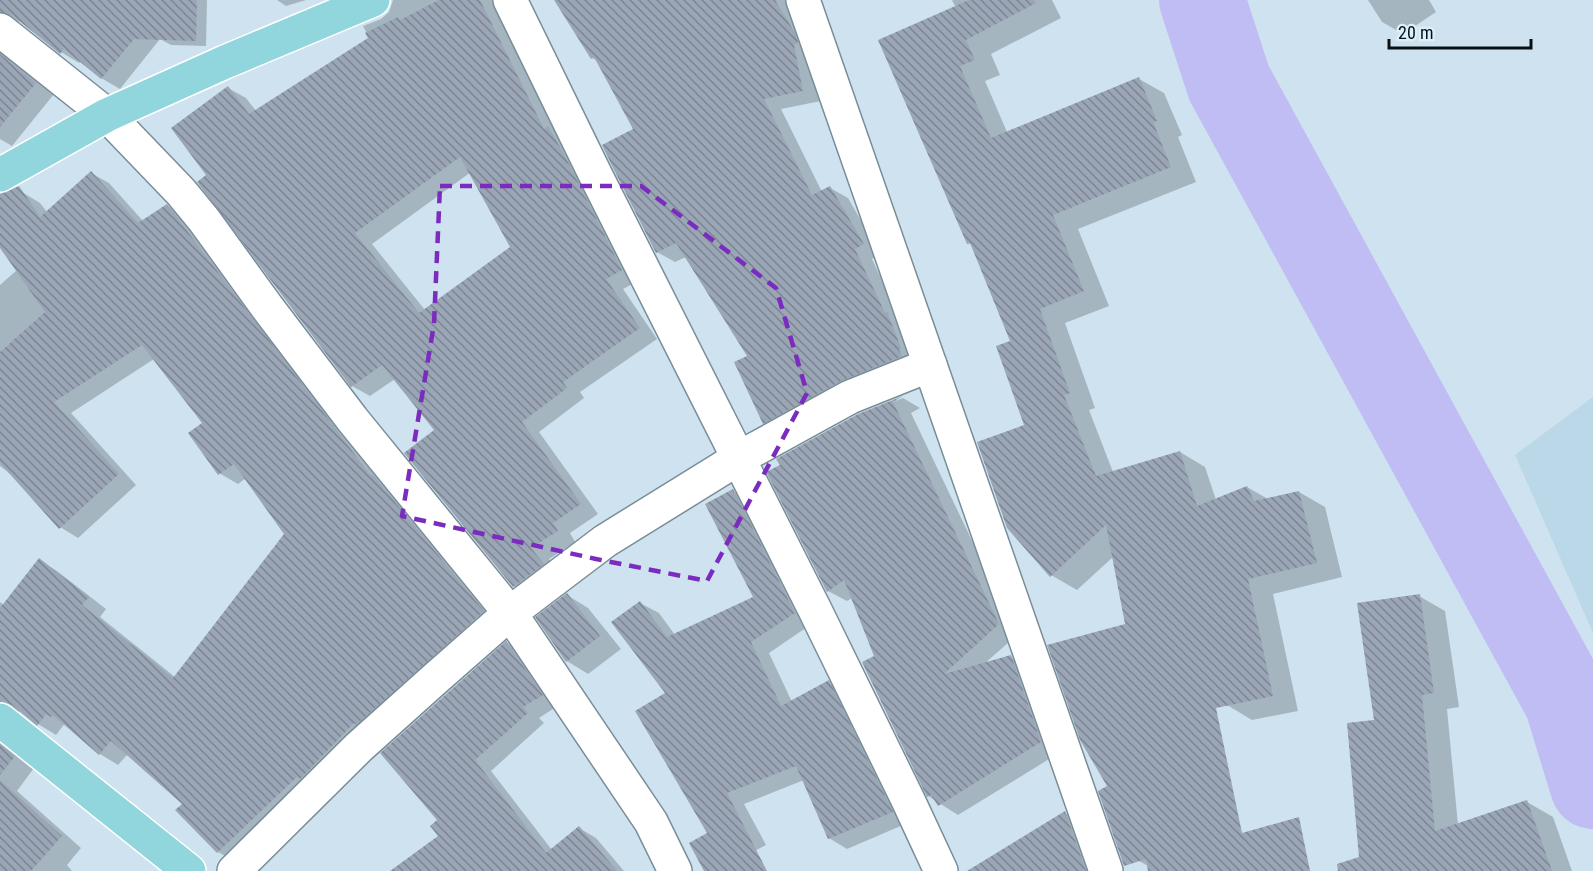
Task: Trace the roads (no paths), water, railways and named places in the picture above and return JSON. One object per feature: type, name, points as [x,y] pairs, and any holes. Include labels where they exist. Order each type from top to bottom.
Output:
[{"type":"main road","points":[[0,175],[107,115],[225,62],[373,0]]},
{"type":"main road","points":[[0,720],[189,871]]},
{"type":"street","points":[[510,0],[596,176],[821,620],[941,871]]},
{"type":"street","points":[[803,0],[1106,871]]},
{"type":"street","points":[[0,30],[107,115],[196,211],[352,419],[510,613],[651,822],[675,871]]},
{"type":"street","points":[[234,871],[359,747],[510,613],[605,541],[739,458],[849,397],[930,365]]},
{"type":"waterway","points":[[1202,0],[1229,83],[1567,701],[1593,786]]}]
